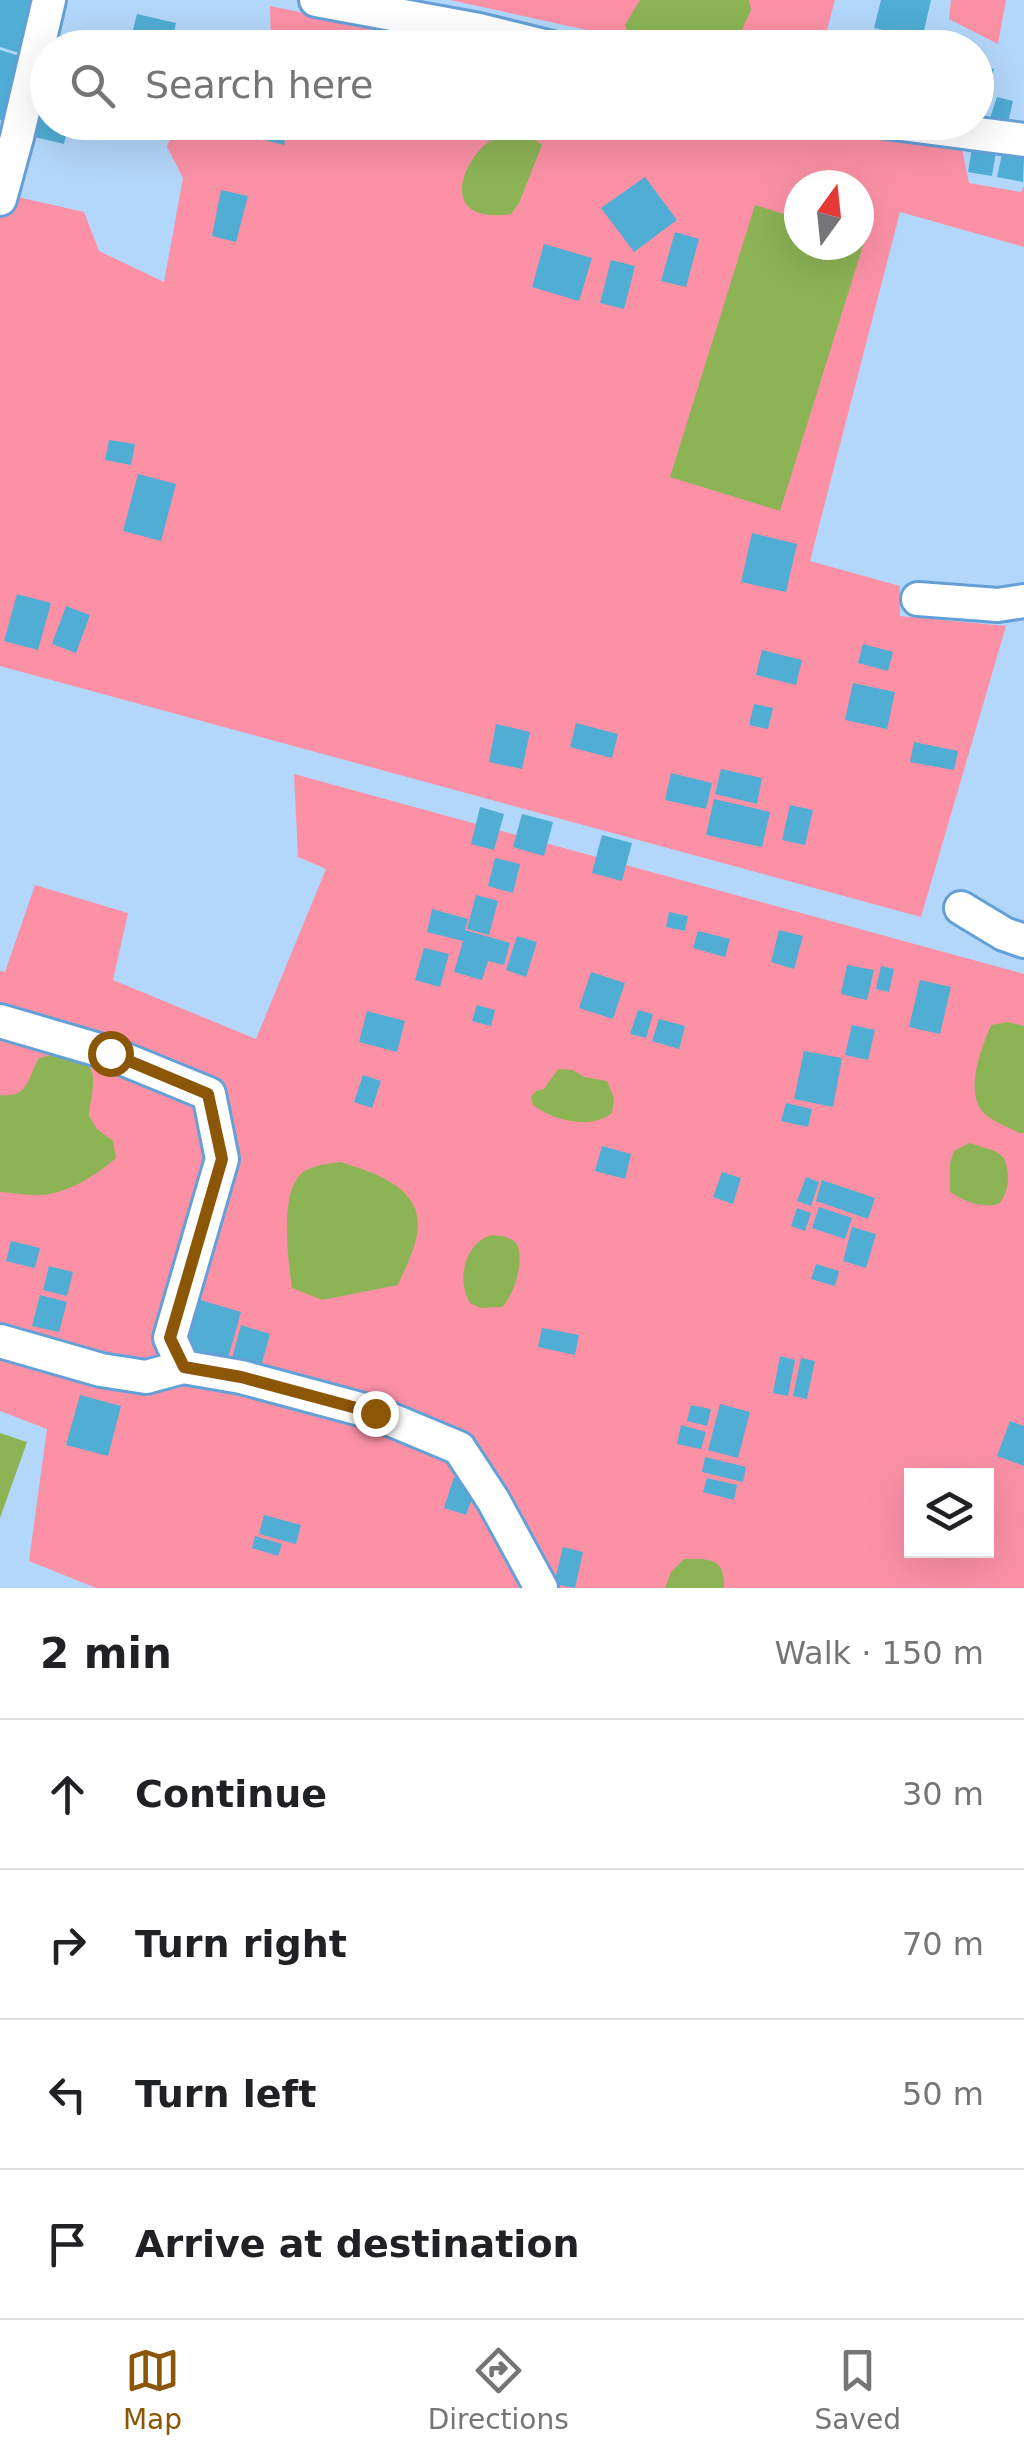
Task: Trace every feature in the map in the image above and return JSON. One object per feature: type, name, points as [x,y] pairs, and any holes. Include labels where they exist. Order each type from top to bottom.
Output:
[{"type":"street","points":[[42,30],[49,0]]},
{"type":"street","points":[[316,0],[479,30]]},
{"type":"street","points":[[0,199],[30,81]]},
{"type":"street","points":[[994,136],[1024,140]]},
{"type":"street","points":[[918,600],[998,605],[1024,601]]},
{"type":"street","points":[[961,908],[1004,934],[1024,941]]},
{"type":"street","points":[[0,1021],[110,1053],[208,1094],[222,1159],[170,1338],[184,1367]]},
{"type":"street","points":[[0,1341],[101,1370],[146,1377],[184,1367],[241,1377],[375,1413],[459,1448],[493,1500],[541,1588]]},
{"type":"shaded area","points":[[450,0],[835,0],[827,30],[587,30]]},
{"type":"shaded area","points":[[640,0],[749,0],[751,10],[742,30],[627,30],[625,25]]},
{"type":"shaded area","points":[[951,0],[1006,0],[998,44],[994,42],[994,30],[971,30],[949,19]]},
{"type":"shaded area","points":[[270,6],[388,30],[271,30]]},
{"type":"shaded area","points":[[169,140],[918,140],[962,149],[969,183],[1021,192],[1024,186],[1024,247],[900,212],[810,561],[900,586],[900,616],[1006,626],[921,917],[0,666],[0,193],[84,212],[99,251],[164,282],[183,178],[167,147]]},
{"type":"shaded area","points":[[536,140],[542,145],[511,214],[475,211],[463,196],[464,178],[472,160],[490,141]]},
{"type":"shaded area","points":[[755,205],[784,214],[784,260],[858,260],[780,511],[670,477]]},
{"type":"shaded area","points":[[294,774],[1024,974],[1024,1588],[96,1588],[29,1561],[47,1429],[0,1411],[0,971],[5,972],[35,885],[128,913],[113,980],[256,1039],[326,869],[298,857]]},
{"type":"shaded area","points":[[1007,1022],[1024,1026],[1024,1133],[986,1115],[975,1093],[977,1069],[991,1025]]},
{"type":"shaded area","points":[[56,1054],[89,1066],[93,1082],[89,1116],[97,1129],[113,1141],[116,1158],[85,1180],[59,1192],[0,1192],[0,1095],[22,1090],[39,1058]]},
{"type":"shaded area","points":[[558,1069],[607,1081],[614,1098],[612,1113],[593,1121],[572,1121],[533,1105],[531,1097],[544,1089]]},
{"type":"shaded area","points":[[969,1143],[1004,1158],[1008,1182],[999,1204],[973,1203],[950,1192],[954,1151]]},
{"type":"shaded area","points":[[340,1162],[378,1175],[401,1189],[416,1210],[417,1231],[398,1285],[322,1300],[292,1288],[288,1210],[290,1195],[302,1173]]},
{"type":"shaded area","points":[[492,1235],[516,1243],[519,1267],[511,1294],[502,1307],[480,1308],[470,1303],[464,1273],[475,1245]]},
{"type":"shaded area","points":[[0,1433],[27,1442],[0,1518]]},
{"type":"shaded area","points":[[684,1559],[719,1565],[724,1588],[665,1588],[671,1572]]},
{"type":"building","points":[[0,0],[36,0],[20,53],[0,47]]},
{"type":"building","points":[[881,0],[931,0],[924,30],[874,28]]},
{"type":"building","points":[[137,14],[176,23],[174,30],[133,30]]},
{"type":"building","points":[[0,50],[26,58],[7,122],[0,120]]},
{"type":"building","points":[[997,97],[1013,101],[1008,123],[994,119]]},
{"type":"building","points":[[972,148],[996,152],[992,176],[968,172]]},
{"type":"building","points":[[1002,154],[1024,158],[1023,182],[997,177]]},
{"type":"building","points":[[645,177],[677,220],[634,252],[601,208]]},
{"type":"building","points":[[221,190],[248,196],[236,242],[212,236]]},
{"type":"building","points":[[675,232],[699,239],[686,287],[661,281]]},
{"type":"building","points":[[544,244],[592,258],[579,301],[532,287]]},
{"type":"building","points":[[611,260],[635,266],[624,309],[600,303]]},
{"type":"building","points":[[109,440],[135,444],[131,465],[105,460]]},
{"type":"building","points":[[138,474],[176,484],[161,541],[123,531]]},
{"type":"building","points":[[752,533],[797,544],[786,592],[741,582]]},
{"type":"building","points":[[17,594],[51,603],[38,650],[4,641]]},
{"type":"building","points":[[66,606],[90,615],[76,653],[52,644]]},
{"type":"building","points":[[863,644],[893,652],[888,671],[858,663]]},
{"type":"building","points":[[762,650],[802,660],[796,685],[756,675]]},
{"type":"building","points":[[853,683],[895,692],[887,729],[845,720]]},
{"type":"building","points":[[754,704],[773,708],[768,729],[749,725]]},
{"type":"building","points":[[576,723],[618,734],[612,758],[570,747]]},
{"type":"building","points":[[496,724],[530,732],[522,769],[489,762]]},
{"type":"building","points":[[914,742],[958,751],[954,770],[910,762]]},
{"type":"building","points":[[721,769],[762,778],[757,804],[715,794]]},
{"type":"building","points":[[671,773],[712,783],[706,809],[665,800]]},
{"type":"building","points":[[714,799],[770,812],[762,847],[706,835]]},
{"type":"building","points":[[790,805],[813,810],[805,845],[782,840]]},
{"type":"building","points":[[480,807],[504,814],[494,850],[471,844]]},
{"type":"building","points":[[522,814],[553,822],[544,856],[513,847]]},
{"type":"building","points":[[602,835],[632,843],[622,881],[592,873]]},
{"type":"building","points":[[495,858],[520,864],[513,893],[488,886]]},
{"type":"building","points":[[476,895],[498,901],[489,935],[467,929]]},
{"type":"building","points":[[432,909],[468,919],[465,930],[510,943],[504,965],[488,961],[482,980],[454,972],[463,941],[427,932]]},
{"type":"building","points":[[669,912],[688,916],[685,931],[666,927]]},
{"type":"building","points":[[779,930],[803,936],[794,969],[771,962]]},
{"type":"building","points":[[698,931],[730,939],[725,957],[693,948]]},
{"type":"building","points":[[517,936],[537,942],[526,977],[506,970]]},
{"type":"building","points":[[424,948],[449,954],[440,987],[415,980]]},
{"type":"building","points":[[847,965],[874,970],[867,1000],[841,994]]},
{"type":"building","points":[[881,966],[894,969],[889,992],[876,989]]},
{"type":"building","points":[[591,972],[625,983],[613,1019],[579,1008]]},
{"type":"building","points":[[920,980],[951,987],[940,1034],[909,1027]]},
{"type":"building","points":[[477,1005],[495,1010],[491,1026],[472,1021]]},
{"type":"building","points":[[638,1010],[653,1014],[646,1038],[630,1034]]},
{"type":"building","points":[[367,1011],[405,1021],[397,1052],[359,1042]]},
{"type":"building","points":[[659,1019],[685,1026],[679,1049],[652,1041]]},
{"type":"building","points":[[852,1025],[875,1030],[868,1060],[845,1055]]},
{"type":"building","points":[[804,1051],[842,1058],[833,1107],[794,1099]]},
{"type":"building","points":[[363,1075],[381,1081],[372,1108],[354,1102]]},
{"type":"building","points":[[786,1103],[812,1109],[808,1127],[781,1121]]},
{"type":"building","points":[[602,1146],[631,1154],[625,1179],[595,1171]]},
{"type":"building","points":[[722,1172],[741,1178],[733,1204],[713,1197]]},
{"type":"building","points":[[806,1177],[819,1182],[811,1206],[797,1201]]},
{"type":"building","points":[[822,1180],[875,1198],[868,1219],[816,1201]]},
{"type":"building","points":[[819,1207],[852,1218],[845,1239],[812,1228]]},
{"type":"building","points":[[797,1208],[811,1213],[805,1231],[791,1226]]},
{"type":"building","points":[[852,1227],[876,1234],[866,1268],[843,1261]]},
{"type":"building","points":[[11,1241],[40,1248],[35,1268],[6,1261]]},
{"type":"building","points":[[816,1264],[839,1271],[835,1286],[811,1279]]},
{"type":"building","points":[[49,1266],[73,1272],[67,1296],[43,1290]]},
{"type":"building","points":[[40,1295],[67,1302],[59,1332],[32,1326]]},
{"type":"building","points":[[197,1299],[241,1312],[226,1365],[182,1352]]},
{"type":"building","points":[[241,1325],[270,1334],[259,1374],[230,1366]]},
{"type":"building","points":[[542,1328],[579,1335],[575,1355],[538,1347]]},
{"type":"building","points":[[780,1356],[795,1360],[788,1396],[773,1393]]},
{"type":"building","points":[[801,1358],[815,1361],[807,1399],[793,1396]]},
{"type":"building","points":[[80,1395],[121,1406],[108,1456],[66,1445]]},
{"type":"building","points":[[720,1404],[750,1412],[738,1458],[708,1450]]},
{"type":"building","points":[[691,1405],[711,1409],[707,1426],[687,1421]]},
{"type":"building","points":[[1010,1421],[1024,1426],[1024,1466],[997,1456]]},
{"type":"building","points":[[681,1425],[706,1432],[701,1449],[677,1444]]},
{"type":"building","points":[[705,1457],[746,1467],[743,1482],[702,1472]]},
{"type":"building","points":[[454,1477],[477,1485],[466,1515],[444,1508]]},
{"type":"building","points":[[707,1478],[737,1485],[734,1500],[703,1492]]},
{"type":"building","points":[[264,1515],[301,1525],[296,1544],[259,1534]]},
{"type":"building","points":[[255,1536],[282,1544],[278,1556],[252,1548]]},
{"type":"building","points":[[563,1547],[583,1552],[575,1588],[554,1584]]},
{"type":"route","points":[[110,1053],[208,1094],[222,1159],[170,1338],[184,1367],[280,1386],[375,1413]]}]
